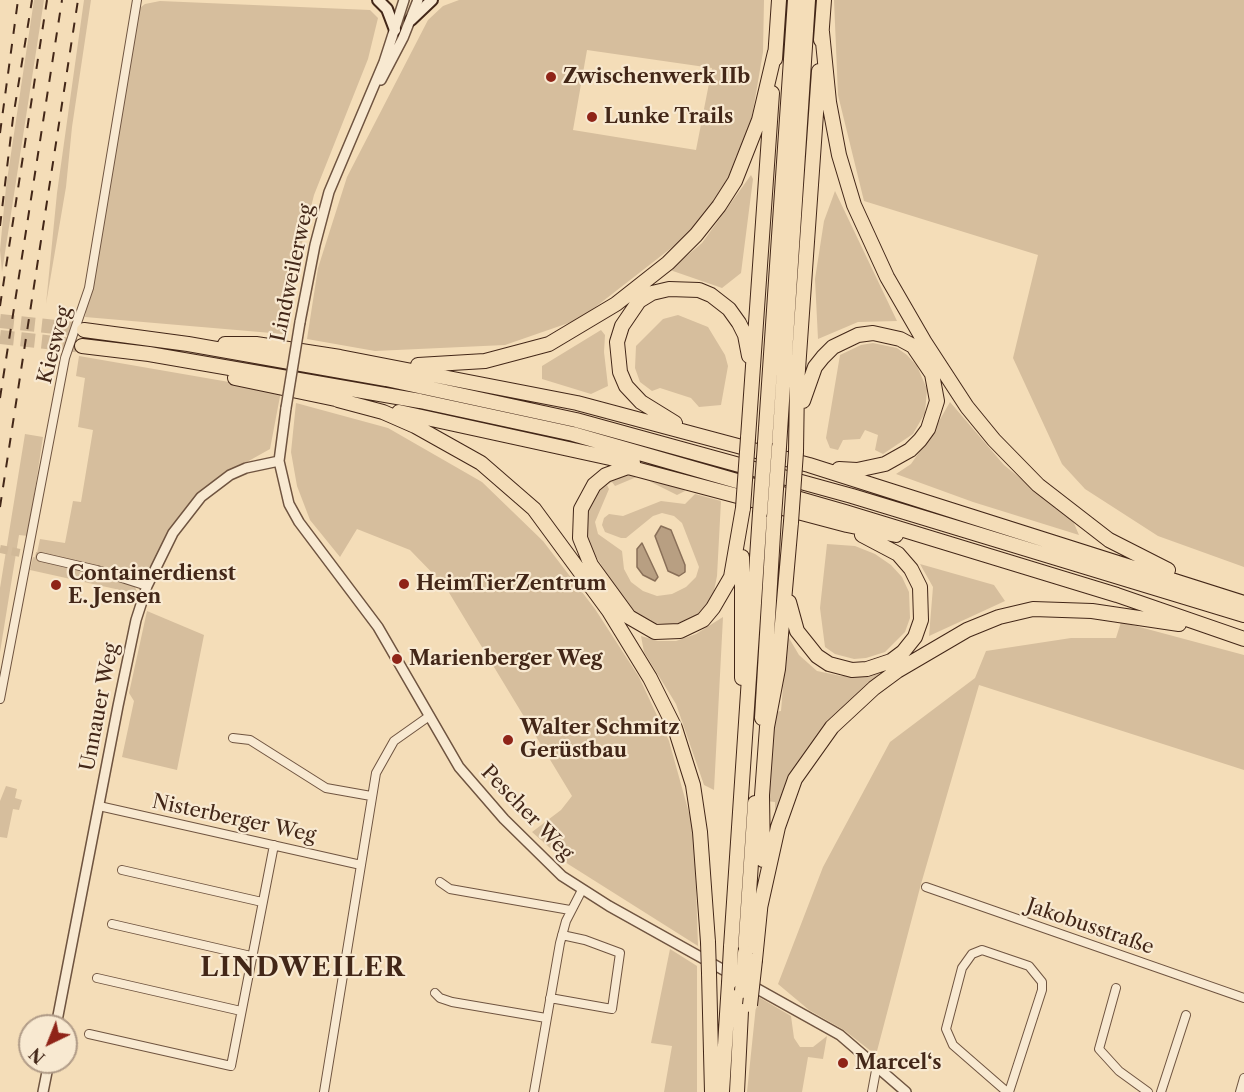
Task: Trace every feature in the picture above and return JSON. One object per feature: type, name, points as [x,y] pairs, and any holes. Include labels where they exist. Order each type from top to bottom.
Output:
[{"type":"highway","points":[[745,746],[742,693],[743,508],[779,0]]},
{"type":"highway","points":[[722,1092],[795,0]]},
{"type":"highway","points":[[737,1088],[744,1061],[750,1005],[750,957],[774,517],[808,0]]},
{"type":"highway","points":[[760,908],[764,840],[762,795],[767,727],[778,669],[788,566],[796,452],[797,384],[825,0]]},
{"type":"highway","points":[[822,32],[829,102],[839,155],[854,204],[887,277],[967,407],[994,440],[1038,485],[1109,540],[1157,566],[1239,601]]},
{"type":"highway","points":[[372,362],[447,365],[486,361],[528,351],[573,331],[644,283],[696,235],[735,181],[759,120],[775,52]]},
{"type":"highway","points":[[692,432],[641,402],[627,386],[620,372],[617,342],[622,326],[646,297],[669,289],[692,289],[711,295],[729,309],[745,335],[752,392]]},
{"type":"highway","points":[[84,330],[188,344],[386,379],[576,420],[852,496],[1244,615]]},
{"type":"highway","points":[[797,424],[806,386],[815,367],[833,347],[858,334],[887,334],[913,346],[932,374],[937,401],[934,416],[928,429],[910,450],[885,464],[857,470],[809,465]]},
{"type":"highway","points":[[188,344],[256,344],[372,362],[577,403],[809,465],[1239,601]]},
{"type":"highway","points":[[82,346],[149,354],[420,401],[573,434],[845,512],[1117,596],[1244,639]]},
{"type":"highway","points":[[149,354],[184,367],[625,461],[730,493]]},
{"type":"highway","points":[[338,400],[383,412],[415,426],[481,463],[534,509],[609,610],[650,678],[675,728],[693,785],[700,832],[708,942],[712,1092]]},
{"type":"highway","points":[[743,508],[731,577],[714,608],[693,627],[669,633],[655,632],[629,617],[591,565],[580,538],[581,509],[594,485],[606,475],[628,467],[847,525],[955,546]]},
{"type":"highway","points":[[788,566],[789,597],[797,631],[817,656],[829,664],[852,670],[879,667],[903,652],[915,637],[921,620],[922,603],[920,587],[911,569],[897,554],[877,542],[804,513]]},
{"type":"highway","points":[[737,1088],[742,991],[785,804],[795,779],[832,727],[874,688],[920,656],[967,630],[999,617],[1033,609],[1092,611],[1211,628]]},
{"type":"main road","points":[[378,0],[387,9],[395,30]]},
{"type":"main road","points":[[411,20],[432,0]]},
{"type":"street","name":"Kiesweg","points":[[0,699],[65,358],[89,288],[137,0]]},
{"type":"street","name":"Lindweilerweg","points":[[279,460],[300,322],[315,245],[329,192],[368,100],[404,0]]},
{"type":"street","name":"Lindweilerweg","points":[[368,100],[391,64],[418,0]]},
{"type":"street","name":"Unnauer Weg","points":[[58,1014],[136,620],[147,586],[173,533],[201,497],[230,475],[246,468],[279,460]]},
{"type":"street","name":"Pescher Weg","points":[[279,460],[289,504],[299,522],[378,627],[459,767],[504,819],[549,865],[582,890],[829,1029],[878,1065],[906,1092]]},
{"type":"street","points":[[41,557],[97,570],[147,586]]},
{"type":"street","points":[[324,1092],[370,796],[376,773],[388,749],[401,734],[428,717]]},
{"type":"street","points":[[233,738],[250,740],[326,788],[370,796]]},
{"type":"street","name":"Nisterberger Weg","points":[[99,806],[361,865]]},
{"type":"street","points":[[88,1034],[231,1066],[274,845]]},
{"type":"street","points":[[122,870],[262,902]]},
{"type":"street","points":[[440,882],[450,889],[570,910]]},
{"type":"street","name":"Jakobusstraße","points":[[926,887],[1244,998]]},
{"type":"street","points":[[534,1092],[562,935],[570,910],[582,890]]},
{"type":"street","points":[[112,924],[251,956]]},
{"type":"street","points":[[550,998],[612,1009],[620,953],[585,940],[562,935]]},
{"type":"street","points":[[982,950],[1029,966],[1042,982],[1042,990],[1008,1092],[953,1045],[946,1029],[962,968],[972,954],[982,950]]},
{"type":"street","points":[[97,978],[241,1011]]},
{"type":"street","points":[[1116,988],[1099,1049],[1119,1071],[1148,1092]]},
{"type":"street","points":[[435,993],[440,998],[452,1002],[546,1018]]},
{"type":"street","points":[[1161,1092],[1186,1015]]},
{"type":"street","points":[[872,1092],[878,1065]]},
{"type":"street","points":[[43,1092],[47,1074]]},
{"type":"street","points":[[1240,1092],[1244,1078]]},
{"type":"shaded area","points":[[34,0],[44,0],[2,272],[0,250],[6,187]]},
{"type":"shaded area","points":[[84,0],[91,0],[72,127],[66,187],[46,304],[57,193]]},
{"type":"shaded area","points":[[459,0],[764,0],[763,52],[752,117],[727,180],[693,231],[580,319],[505,345],[375,351],[307,339],[318,268],[347,177],[428,20],[443,6]],"holes":[[[587,50],[712,68],[696,150],[573,130]]]},
{"type":"shaded area","points":[[834,0],[1244,0],[1244,567],[1158,536],[1085,489],[1062,464],[1013,358],[1038,255],[864,201],[838,95]]},
{"type":"shaded area","points":[[160,1],[370,10],[378,18],[368,59],[314,195],[288,299],[283,334],[85,317],[137,10],[145,4]]},
{"type":"shaded area","points":[[751,175],[753,179],[741,273],[722,288],[670,270],[702,243]]},
{"type":"shaded area","points":[[835,191],[897,321],[858,322],[818,339],[815,279],[824,221]]},
{"type":"shaded area","points":[[678,315],[708,327],[725,355],[728,366],[721,405],[699,407],[691,398],[660,388],[652,391],[640,382],[635,368],[636,346],[663,319]]},
{"type":"shaded area","points":[[601,330],[605,335],[604,352],[608,386],[591,394],[542,379],[542,366]]},
{"type":"shaded area","points":[[873,343],[897,348],[917,366],[927,389],[925,413],[913,434],[883,454],[875,450],[878,435],[865,430],[860,439],[843,440],[838,450],[830,448],[826,438],[840,355],[861,345]]},
{"type":"shaded area","points":[[79,356],[281,391],[270,449],[229,472],[198,494],[182,514],[148,573],[141,578],[37,553],[40,539],[65,543],[73,501],[81,502],[93,430],[78,427],[85,378],[76,376]]},
{"type":"shaded area","points":[[950,402],[1004,465],[1073,521],[1079,535],[973,502],[896,474],[911,464]]},
{"type":"shaded area","points":[[296,403],[388,428],[482,482],[543,541],[595,609],[639,677],[669,741],[694,831],[698,946],[568,864],[532,832],[561,810],[572,796],[445,586],[410,550],[357,529],[340,557],[310,520],[297,486],[291,452]]},
{"type":"shaded area","points":[[25,434],[43,437],[28,536],[19,535],[0,652],[0,588]]},
{"type":"shaded area","points":[[624,473],[639,474],[682,486],[685,491],[677,495],[639,476],[615,486],[612,482],[607,485],[609,489],[595,522],[598,534],[622,551],[624,569],[631,582],[643,591],[657,596],[672,594],[686,587],[696,577],[699,567],[682,523],[674,516],[662,513],[653,516],[626,538],[621,538],[605,532],[602,525],[604,518],[609,514],[623,516],[661,501],[685,504],[695,494],[721,501],[717,576],[713,596],[703,611],[678,625],[652,623],[639,617],[626,604],[590,547],[586,534],[587,508],[592,497],[602,485]]},
{"type":"shaded area","points":[[661,526],[671,530],[685,565],[685,572],[679,576],[668,571],[655,536]]},
{"type":"shaded area","points":[[642,543],[658,577],[655,581],[643,575],[637,567],[637,549]]},
{"type":"shaded area","points":[[827,544],[855,546],[875,554],[891,565],[902,577],[909,592],[910,618],[905,632],[885,652],[854,659],[835,654],[825,647],[820,608]]},
{"type":"shaded area","points":[[33,557],[97,572],[135,587],[138,594],[30,570]]},
{"type":"shaded area","points":[[920,564],[994,585],[1005,601],[929,636],[933,587]]},
{"type":"shaded area","points":[[147,611],[204,635],[177,770],[122,757],[134,701],[129,693]]},
{"type":"shaded area","points":[[723,617],[714,790],[704,785],[676,704],[644,652],[641,636],[658,641],[676,641],[696,634]]},
{"type":"shaded area","points":[[1121,622],[1244,655],[1244,770],[979,685],[921,884],[877,1051],[872,1052],[844,1030],[809,1010],[778,984],[823,867],[890,742],[975,678],[986,651],[1071,638],[1116,638]]},
{"type":"shaded area","points":[[787,638],[799,655],[817,671],[841,676],[870,675],[893,666],[851,701],[775,823],[775,802],[766,801],[774,712],[781,711]]},
{"type":"shaded area","points":[[6,786],[17,789],[15,798],[22,800],[19,810],[13,809],[7,838],[0,837],[0,801]]},
{"type":"shaded area","points":[[670,949],[697,966],[697,1092],[664,1092],[672,1046],[651,1043]]},
{"type":"shaded area","points":[[757,996],[791,1016],[794,1038],[800,1047],[813,1047],[827,1036],[823,1059],[808,1057],[802,1092],[747,1092]]},
{"type":"tunnel","points":[[0,321],[84,330]]},
{"type":"tunnel","points":[[0,337],[82,346]]},
{"type":"tunnel","points":[[0,549],[41,557]]},
{"type":"railway","points":[[0,133],[18,0]]},
{"type":"railway","points":[[0,226],[13,118],[32,0]]},
{"type":"railway","points":[[0,306],[47,0]]},
{"type":"railway","points":[[0,398],[62,0]]},
{"type":"railway","points":[[0,507],[78,0]]},
{"type":"place","name":"Zwischenwerk IIb","points":[[551,77]]},
{"type":"place","name":"Lunke Trails","points":[[592,117]]},
{"type":"place","name":"HeimTierZentrum","points":[[404,584]]},
{"type":"place","name":"Containerdienst E. Jensen","points":[[56,585]]},
{"type":"place","name":"Marienberger Weg","points":[[397,659]]},
{"type":"place","name":"Walter Schmitz Gerüstbau","points":[[508,740]]},
{"type":"place","name":"Marcel‘s","points":[[843,1063]]},
{"type":"district","name":"LINDWEILER","points":[[303,968]]}]
